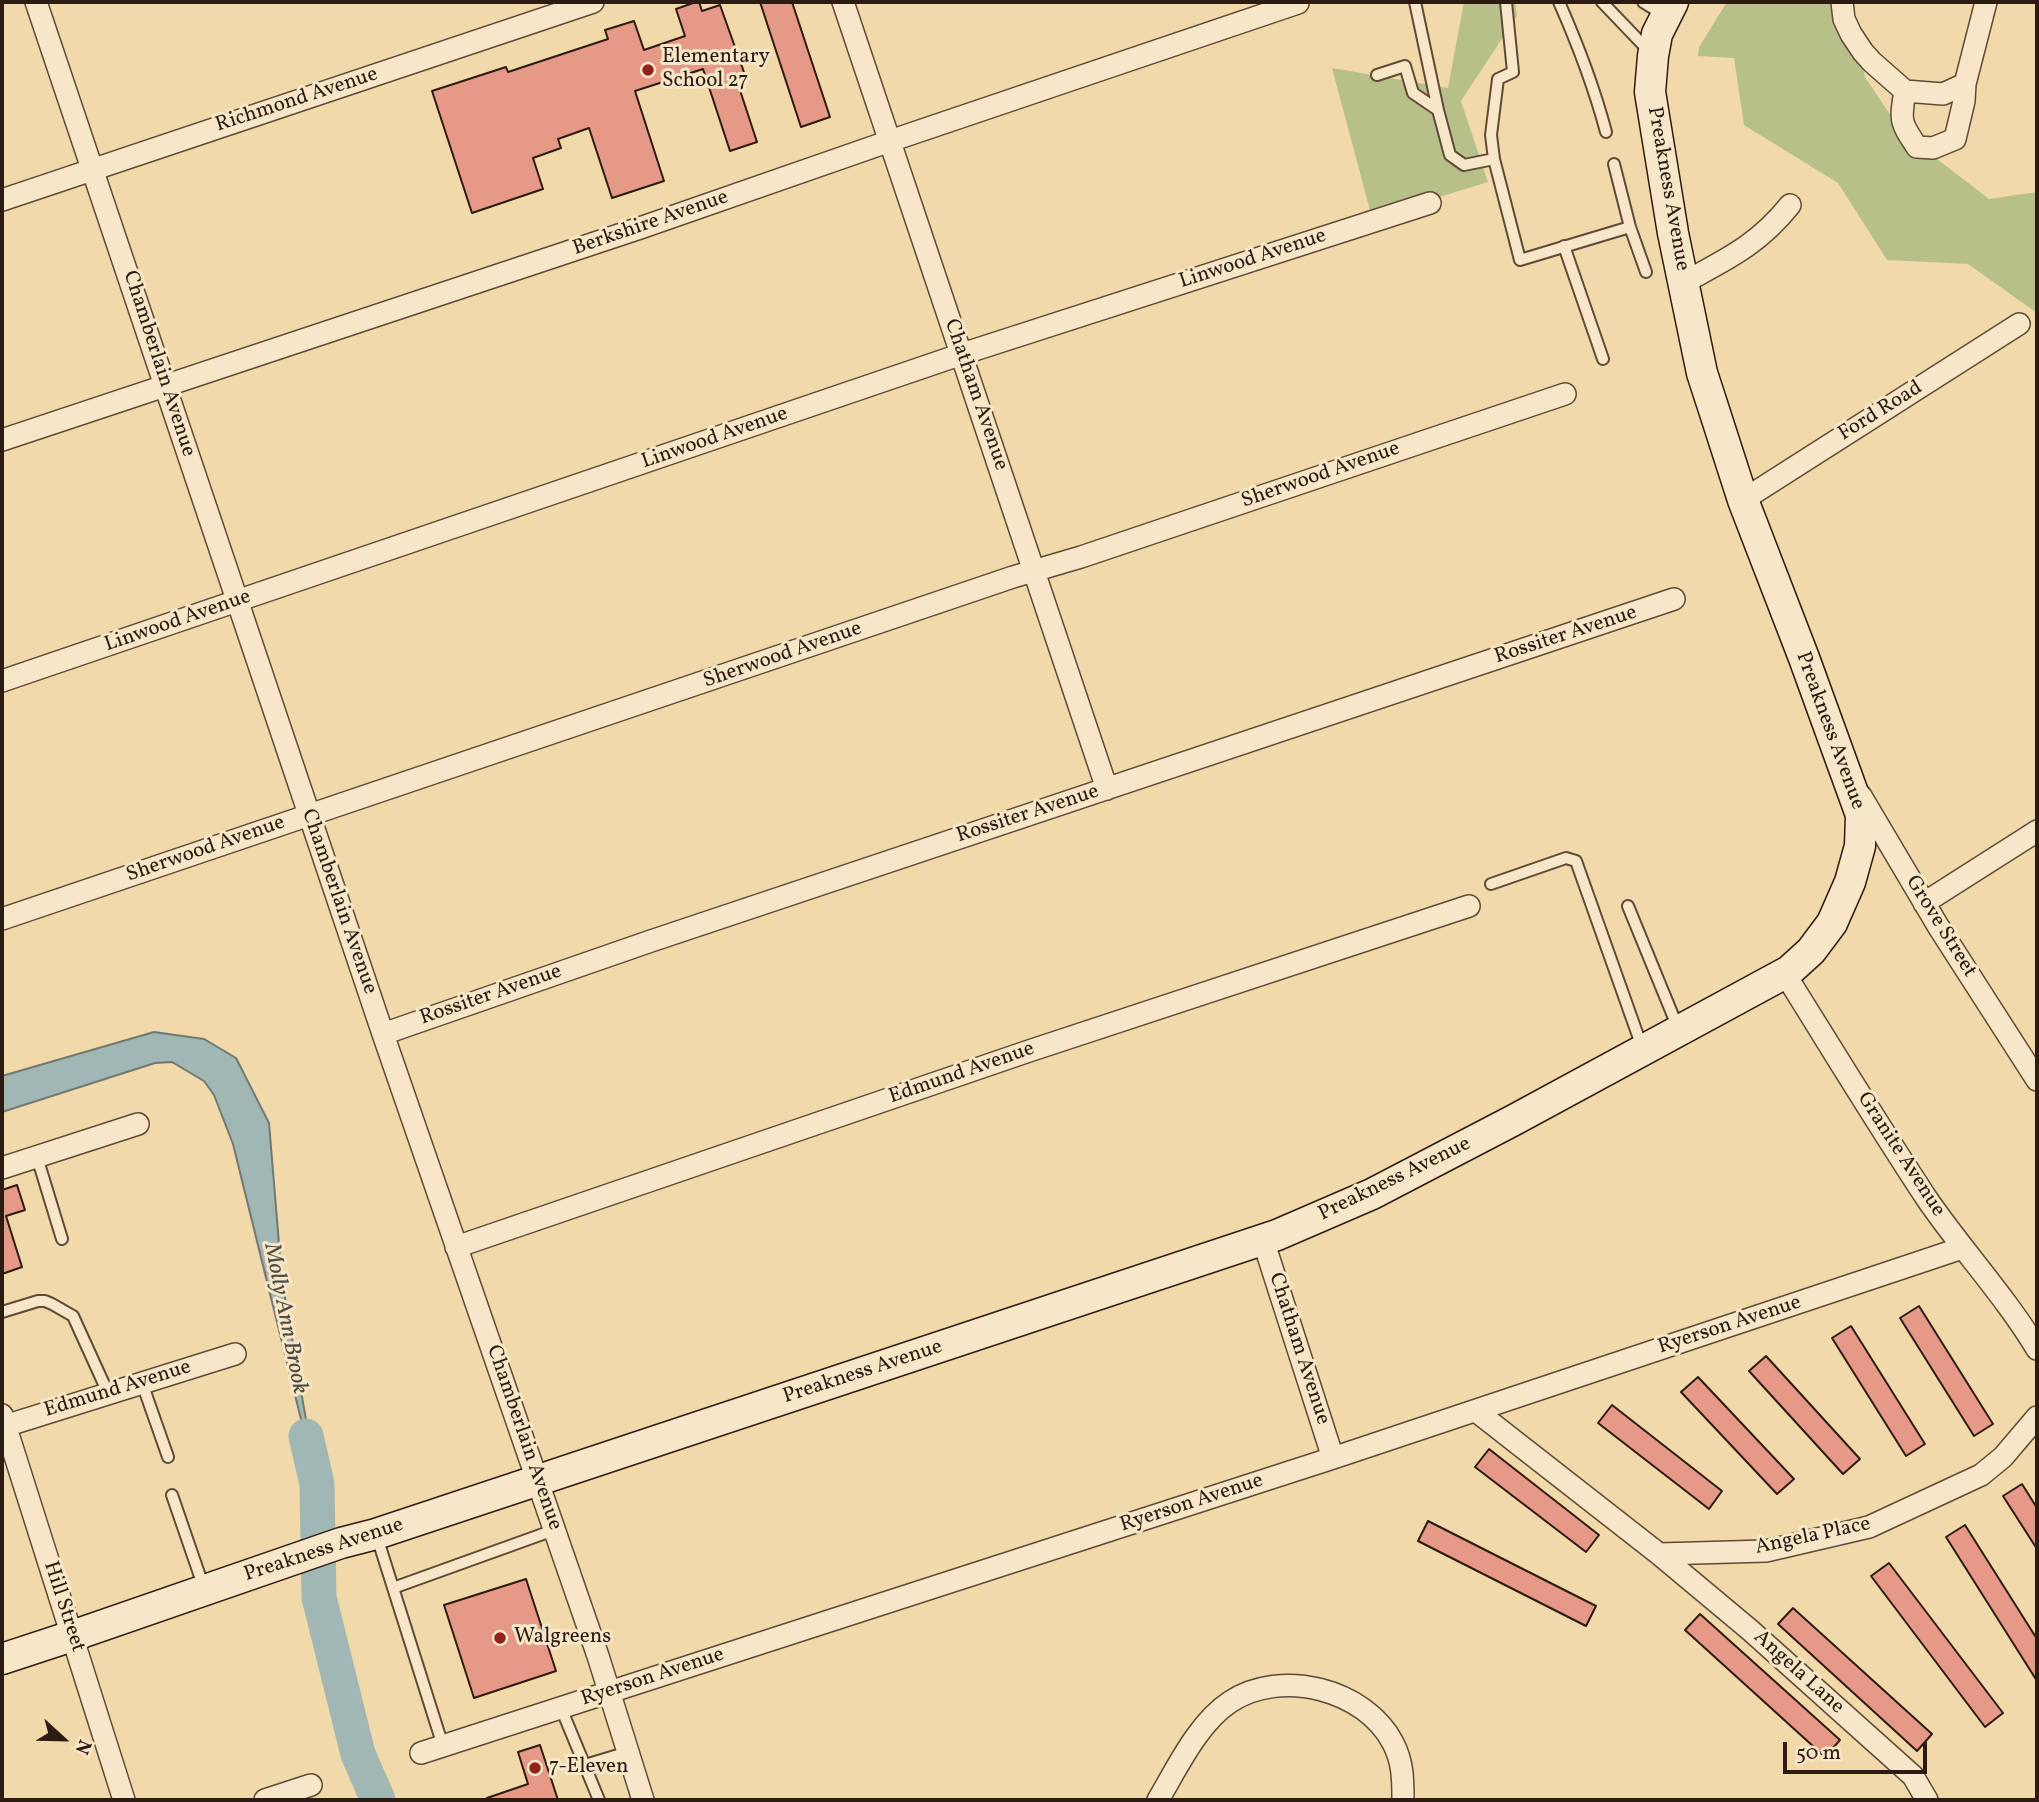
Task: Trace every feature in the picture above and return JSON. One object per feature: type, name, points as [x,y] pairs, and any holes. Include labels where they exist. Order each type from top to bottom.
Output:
[{"type":"main road","name":"Preakness Avenue","points":[[2,1658],[205,1591],[292,1559],[538,1481],[1263,1240],[1372,1194],[1514,1121],[1785,974],[1811,951],[1832,923],[1850,882],[1860,846],[1861,815],[1743,500],[1702,373],[1683,283],[1650,92],[1661,6]]},
{"type":"street","name":"Chamberlain Avenue","points":[[36,2],[383,1034],[610,1692],[643,1800]]},
{"type":"street","name":"Richmond Avenue","points":[[2,200],[593,2]]},
{"type":"street","name":"Chatham Avenue","points":[[843,2],[1107,789]]},
{"type":"street","points":[[1842,2],[1844,19],[1863,52],[1905,91],[1943,94],[1965,83]]},
{"type":"street","points":[[1905,91],[1901,116],[1904,128],[1917,148],[1933,149],[1955,139],[1964,101],[1965,83],[1986,2]]},
{"type":"street","name":"Berkshire Avenue","points":[[2,440],[640,228],[1298,3]]},
{"type":"street","name":"Linwood Avenue","points":[[2,681],[962,355],[1430,202]]},
{"type":"street","points":[[1683,283],[1759,239],[1790,205]]},
{"type":"street","name":"Ford Road","points":[[1743,500],[2019,324]]},
{"type":"street","name":"Sherwood Avenue","points":[[2,919],[1565,394]]},
{"type":"street","name":"Rossiter Avenue","points":[[383,1034],[651,941],[1674,599]]},
{"type":"street","name":"Grove Street","points":[[1847,772],[1924,903],[2037,1080]]},
{"type":"street","points":[[1924,903],[2037,831]]},
{"type":"street","name":"Edmund Avenue","points":[[456,1247],[1029,1051],[1469,906]]},
{"type":"street","name":"Granite Avenue","points":[[1785,974],[1926,1197],[2025,1329],[2037,1349]]},
{"type":"street","points":[[2,1168],[138,1124]]},
{"type":"street","name":"Chatham Avenue","points":[[1263,1240],[1333,1458]]},
{"type":"street","name":"Ryerson Avenue","points":[[421,1753],[1333,1458],[1962,1248]]},
{"type":"street","name":"Edmund Avenue","points":[[3,1422],[108,1394],[235,1354]]},
{"type":"street","points":[[1476,1410],[1659,1554]]},
{"type":"street","name":"Angela Place","points":[[1659,1554],[1766,1551],[1869,1527],[1981,1475],[2003,1457],[2037,1417]]},
{"type":"street","name":"Hill Street","points":[[3,1422],[124,1800]]},
{"type":"street","name":"Angela Lane","points":[[1659,1554],[1913,1776],[1927,1800]]},
{"type":"street","points":[[1158,1800],[1188,1749],[1214,1715],[1246,1693],[1279,1687],[1324,1690],[1348,1700],[1377,1721],[1394,1744],[1399,1757],[1403,1773],[1404,1800]]},
{"type":"street","points":[[265,1800],[312,1785]]},
{"type":"lane","points":[[1415,2],[1450,155],[1464,165],[1494,159]]},
{"type":"lane","points":[[1506,2],[1513,72],[1498,79],[1491,135],[1494,159],[1520,260],[1630,227]]},
{"type":"lane","points":[[1559,2],[1597,98],[1606,132]]},
{"type":"lane","points":[[1602,2],[1653,56]]},
{"type":"lane","points":[[1377,75],[1405,66],[1413,93],[1438,110]]},
{"type":"lane","points":[[1614,164],[1630,227],[1646,272]]},
{"type":"lane","points":[[1564,246],[1603,359]]},
{"type":"lane","points":[[1491,884],[1566,858],[1576,862],[1643,1050]]},
{"type":"lane","points":[[1628,906],[1679,1030]]},
{"type":"lane","points":[[37,1157],[62,1240]]},
{"type":"lane","points":[[2,1312],[45,1301],[73,1315],[108,1394]]},
{"type":"lane","points":[[142,1383],[168,1457]]},
{"type":"lane","points":[[172,1495],[205,1591]]},
{"type":"lane","points":[[393,1588],[554,1530]]},
{"type":"lane","points":[[376,1534],[443,1746]]},
{"type":"lane","points":[[561,1708],[599,1800]]},
{"type":"lane","points":[[585,1765],[628,1752]]},
{"type":"green space","points":[[1464,2],[1515,2],[1517,16],[1461,101],[1488,182],[1372,218],[1332,68],[1448,88]]},
{"type":"green space","points":[[1727,2],[1850,2],[1865,77],[1902,132],[1989,199],[2037,192],[2037,313],[1968,264],[1887,260],[1838,183],[1744,125],[1734,58],[1698,56],[1699,47]]},
{"type":"water","points":[[154,1032],[204,1039],[236,1058],[269,1123],[282,1280],[317,1484],[233,1144],[214,1095],[204,1081],[172,1062],[155,1063],[2,1112],[2,1076]]},
{"type":"building","points":[[699,2],[702,11],[720,5],[745,75],[736,78],[757,142],[730,151],[703,69],[635,91],[664,181],[612,198],[589,128],[558,139],[561,148],[533,158],[543,189],[472,213],[432,91],[506,67],[508,72],[608,39],[605,30],[634,21],[644,50],[685,36],[676,9]]},
{"type":"building","points":[[760,2],[792,2],[830,117],[801,127]]},
{"type":"building","points":[[17,1185],[25,1210],[6,1216],[22,1267],[2,1274],[2,1190]]},
{"type":"building","points":[[1919,1306],[1993,1424],[1974,1436],[1900,1318]]},
{"type":"building","points":[[1851,1326],[1925,1444],[1906,1456],[1832,1338]]},
{"type":"building","points":[[1766,1356],[1860,1459],[1843,1474],[1749,1371]]},
{"type":"building","points":[[1698,1377],[1794,1479],[1777,1494],[1681,1392]]},
{"type":"building","points":[[1612,1405],[1722,1491],[1709,1509],[1598,1423]]},
{"type":"building","points":[[1489,1449],[1599,1535],[1586,1552],[1475,1467]]},
{"type":"building","points":[[2022,1484],[2037,1508],[2037,1549],[2003,1496]]},
{"type":"building","points":[[1428,1521],[1596,1606],[1586,1626],[1418,1541]]},
{"type":"building","points":[[1965,1525],[2037,1639],[2037,1681],[1946,1537]]},
{"type":"building","points":[[1889,1563],[2003,1713],[1985,1727],[1871,1576]]},
{"type":"building","name":"Walgreens","points":[[526,1579],[556,1671],[474,1698],[444,1605]]},
{"type":"building","points":[[1793,1608],[1932,1734],[1917,1751],[1778,1624]]},
{"type":"building","points":[[1700,1614],[1840,1740],[1825,1757],[1685,1630]]},
{"type":"building","name":"7-Eleven","points":[[540,1745],[558,1800],[487,1800],[528,1784],[518,1752]]},
{"type":"waterway","name":"Molly Ann Brook","points":[[306,1436],[317,1484],[319,1597],[358,1754],[378,1800]]},
{"type":"place","name":"Elementary School 27","points":[[648,70]]},
{"type":"place","name":"Walgreens","points":[[500,1638]]},
{"type":"place","name":"7-Eleven","points":[[535,1768]]}]
